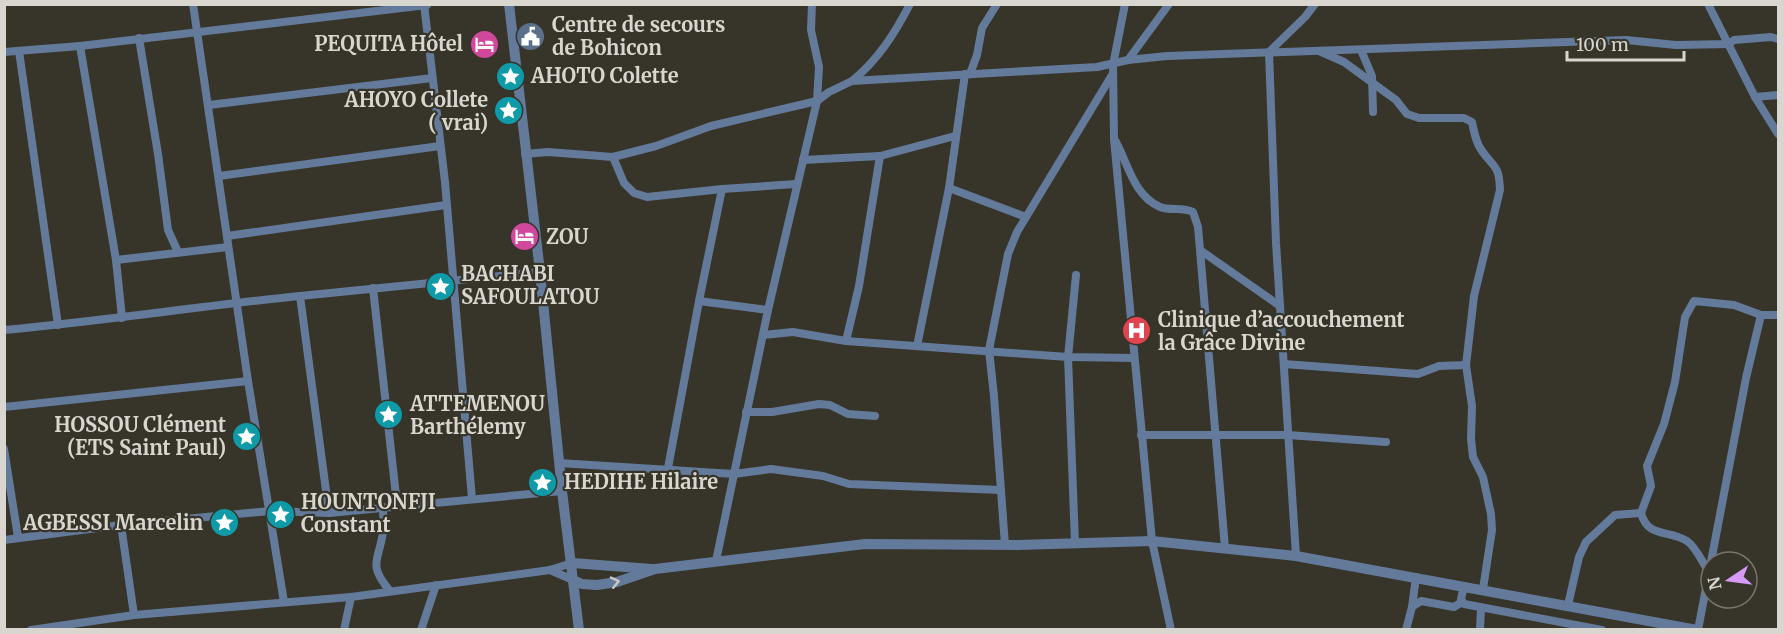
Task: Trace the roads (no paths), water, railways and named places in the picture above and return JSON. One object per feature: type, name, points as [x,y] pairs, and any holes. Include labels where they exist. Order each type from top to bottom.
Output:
[{"type":"street","points":[[193,4],[248,381],[284,602]]},
{"type":"street","points":[[509,4],[579,630]]},
{"type":"street","points":[[716,561],[768,310],[817,101],[819,68],[811,30],[812,4]]},
{"type":"street","points":[[525,153],[548,152],[613,157],[656,146],[711,126],[817,101],[829,92],[852,81],[875,59],[896,31],[910,4]]},
{"type":"street","points":[[917,346],[949,188],[955,136],[968,74],[977,56],[982,28],[998,4]]},
{"type":"street","points":[[1125,4],[1113,69],[1114,139],[1152,541],[1171,630]]},
{"type":"street","points":[[1005,545],[989,350],[1008,254],[1012,242],[1113,69],[1128,60],[1169,4]]},
{"type":"street","points":[[1296,556],[1280,306],[1269,52],[1315,4]]},
{"type":"street","points":[[1708,4],[1755,97],[1779,134]]},
{"type":"street","points":[[4,52],[80,46],[426,5],[472,499]]},
{"type":"street","points":[[1128,60],[1167,56],[1626,40],[1676,45],[1730,44],[1734,40],[1771,37],[1779,39]]},
{"type":"street","points":[[139,38],[168,230],[178,252]]},
{"type":"street","points":[[80,46],[116,260],[122,318]]},
{"type":"street","points":[[1317,50],[1344,62],[1396,100],[1407,114],[1419,118],[1464,118],[1472,123],[1481,150],[1495,165],[1499,175],[1500,190],[1474,296],[1466,365],[1472,406],[1473,457],[1484,477],[1491,514],[1492,530],[1483,589]]},
{"type":"street","points":[[1361,50],[1368,63],[1373,84],[1373,112]]},
{"type":"street","points":[[19,51],[58,325]]},
{"type":"street","points":[[852,81],[1097,67],[1113,69]]},
{"type":"street","points":[[208,105],[432,78]]},
{"type":"street","points":[[1755,97],[1779,95]]},
{"type":"street","points":[[803,160],[880,156],[955,136]]},
{"type":"street","points":[[1114,139],[1140,191],[1161,207],[1193,212],[1198,227],[1225,548]]},
{"type":"street","points":[[219,176],[440,146]]},
{"type":"street","points":[[846,341],[859,285],[880,156]]},
{"type":"street","points":[[613,157],[624,183],[639,196],[796,184]]},
{"type":"street","points":[[949,188],[1026,218]]},
{"type":"street","points":[[668,468],[722,189]]},
{"type":"street","points":[[226,236],[446,205]]},
{"type":"street","points":[[116,260],[228,247]]},
{"type":"street","points":[[1200,250],[1280,306]]},
{"type":"street","points":[[4,330],[122,318],[237,302],[540,272]]},
{"type":"street","points":[[1075,543],[1068,357],[1076,275]]},
{"type":"street","points":[[374,288],[397,505]]},
{"type":"street","points":[[300,296],[329,513]]},
{"type":"street","points":[[699,301],[768,310]]},
{"type":"street","points":[[1699,558],[1689,543],[1677,536],[1657,532],[1644,523],[1641,513],[1651,486],[1647,466],[1664,424],[1675,382],[1685,317],[1694,301],[1734,305],[1761,315],[1779,315]]},
{"type":"street","points":[[1713,550],[1746,378],[1761,315]]},
{"type":"street","points":[[763,335],[793,332],[846,341],[1068,357],[1134,358]]},
{"type":"street","points":[[1284,364],[1418,374],[1439,366],[1466,365]]},
{"type":"street","points":[[4,407],[248,381]]},
{"type":"street","points":[[746,412],[772,412],[819,404],[830,405],[848,414],[875,416]]},
{"type":"street","points":[[1141,435],[1288,435],[1386,442]]},
{"type":"street","points":[[4,449],[18,537]]},
{"type":"street","points":[[559,463],[668,468],[734,474],[771,469],[823,476],[849,484],[1001,490]]},
{"type":"street","points":[[4,540],[121,525],[270,511],[329,513],[562,491]]},
{"type":"street","points":[[383,507],[383,531],[376,558],[376,568],[379,577],[390,591]]},
{"type":"street","points":[[1568,605],[1579,557],[1586,542],[1615,515],[1641,513]]},
{"type":"street","points":[[121,525],[134,615]]},
{"type":"street","points":[[550,570],[582,584],[597,585],[617,582],[656,569],[865,544],[1005,545],[1152,541],[1296,556],[1568,605],[1660,626],[1697,630],[1701,610]]},
{"type":"street","points":[[32,630],[134,615],[351,597],[550,570],[572,563],[656,569]]},
{"type":"street","points":[[1406,630],[1416,577]]},
{"type":"street","points":[[422,630],[436,585]]},
{"type":"street","points":[[1462,602],[1464,586]]},
{"type":"street","points":[[344,630],[351,597]]},
{"type":"street","points":[[1412,607],[1421,601],[1454,607],[1462,602],[1481,608],[1602,630]]},
{"type":"street","points":[[1480,630],[1481,608]]},
{"type":"place","name":"Centre de secours de Bohicon","points":[[531,36]]},
{"type":"place","name":"PEQUITA Hôtel","points":[[484,44]]},
{"type":"place","name":"AHOTO Colette","points":[[510,76]]},
{"type":"place","name":"AHOYO Collete ( vrai)","points":[[509,111]]},
{"type":"place","name":"ZOU","points":[[525,237]]},
{"type":"place","name":"BACHABI SAFOULATOU","points":[[440,286]]},
{"type":"place","name":"Clinique d’accouchement la Grâce Divine","points":[[1137,331]]},
{"type":"place","name":"ATTEMENOU Barthélemy","points":[[389,415]]},
{"type":"place","name":"HOSSOU Clément (ETS Saint Paul)","points":[[247,437]]},
{"type":"place","name":"HEDIHE Hilaire","points":[[543,482]]},
{"type":"place","name":"HOUNTONFJI Constant","points":[[280,514]]},
{"type":"place","name":"AGBESSI Marcelin","points":[[224,523]]}]
